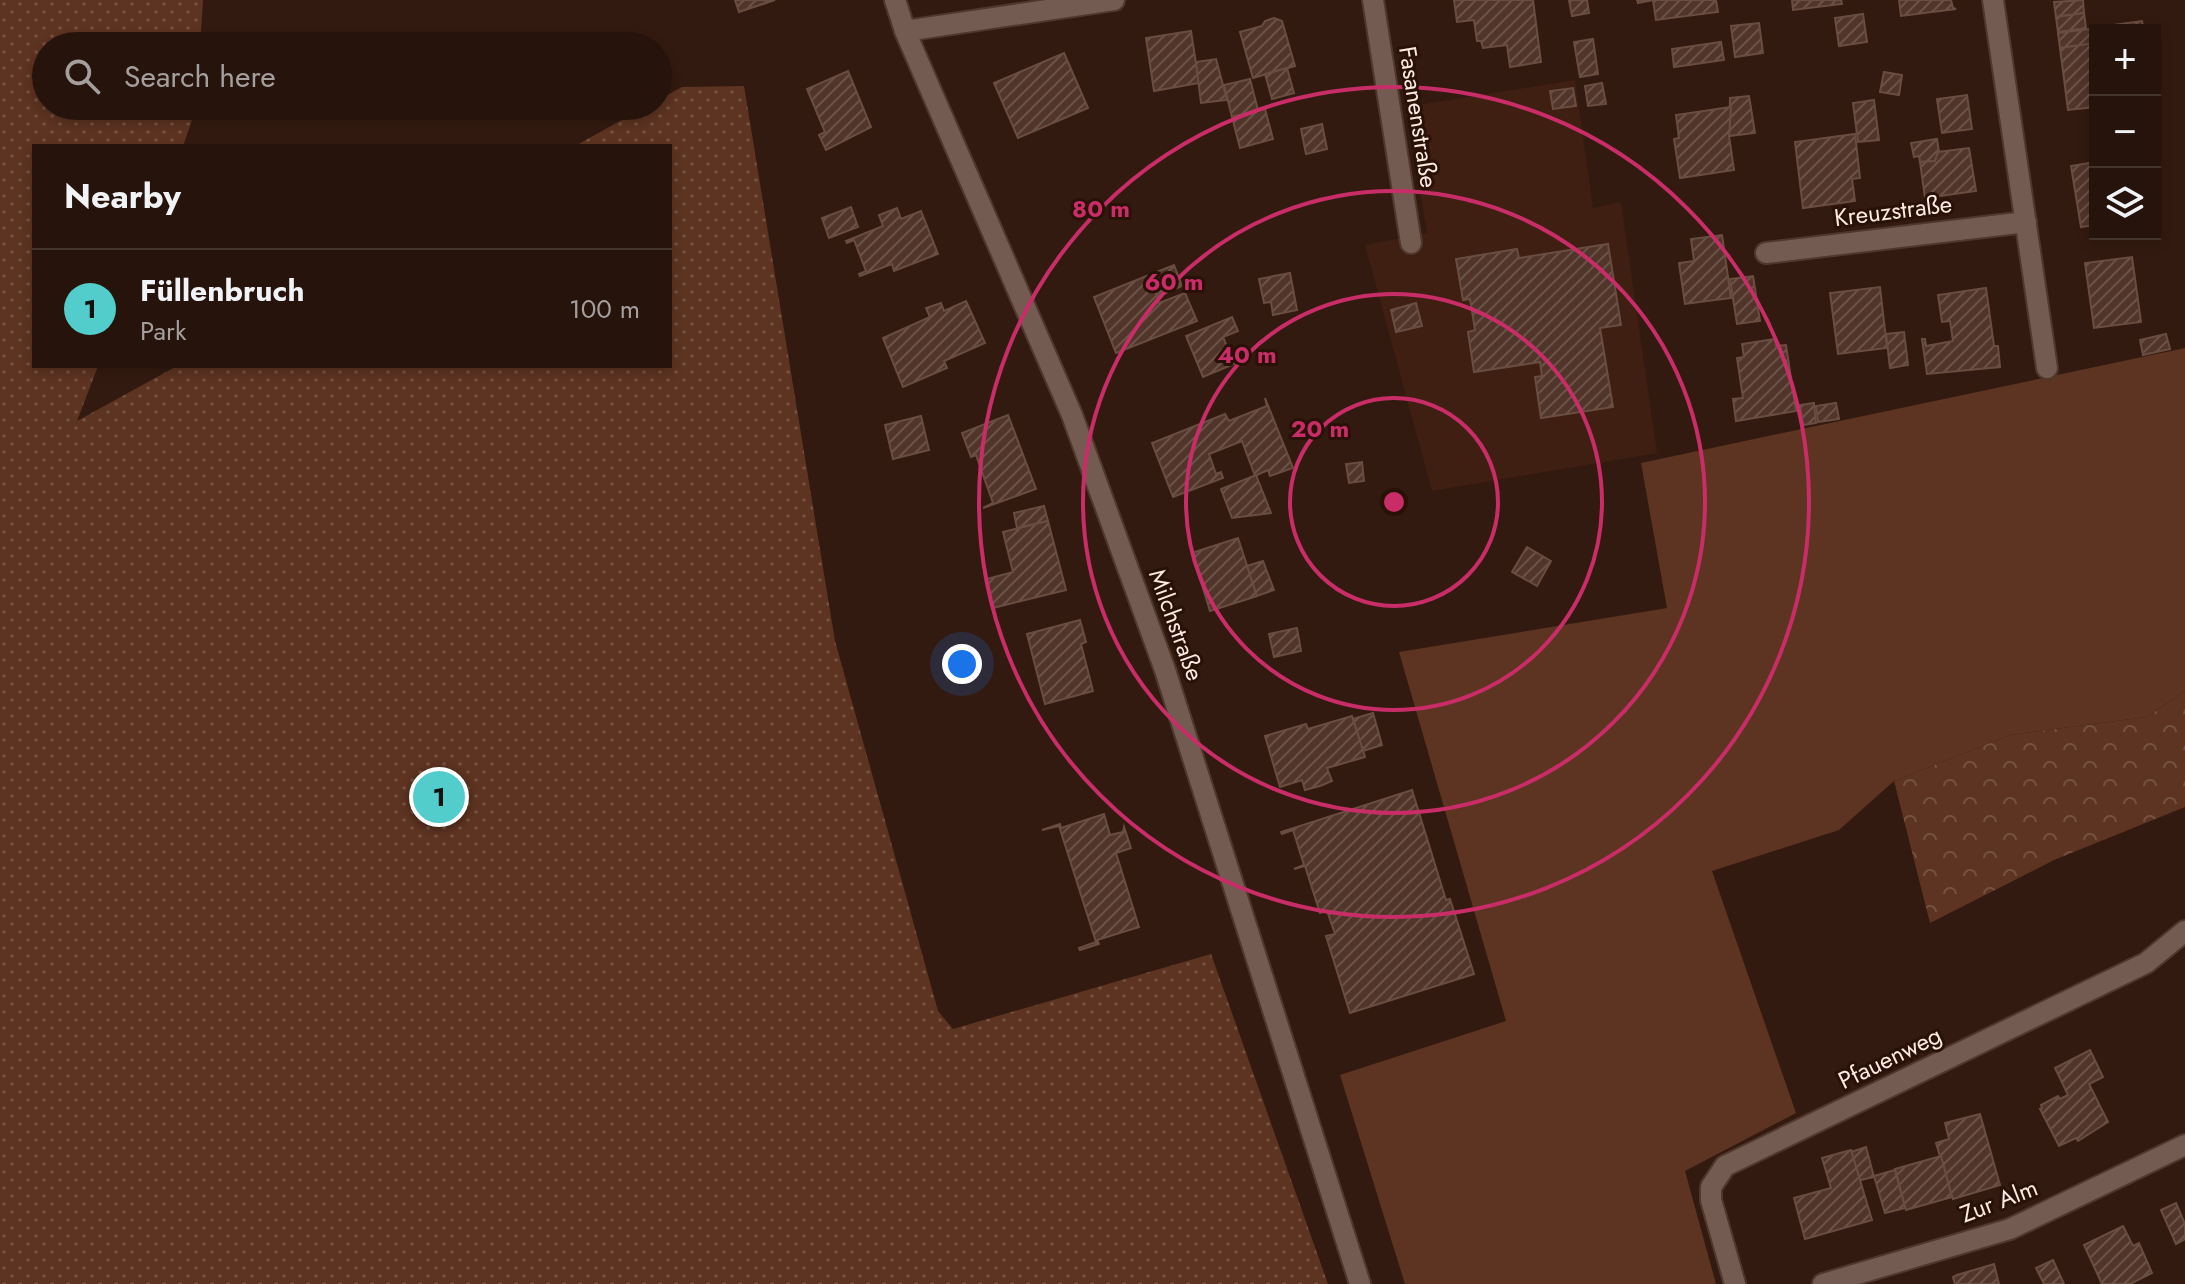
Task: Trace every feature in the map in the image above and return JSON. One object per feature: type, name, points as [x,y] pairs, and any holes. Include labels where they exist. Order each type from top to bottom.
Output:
[{"type":"street","name":"Milchstraße","points":[[895,0],[905,31],[1072,415],[1165,670],[1360,1284]]},
{"type":"street","points":[[905,31],[1114,0]]},
{"type":"street","name":"Fasanenstraße","points":[[1373,0],[1411,243]]},
{"type":"street","points":[[1993,0],[2047,368]]},
{"type":"street","name":"Kreuzstraße","points":[[1766,253],[2026,222]]},
{"type":"street","name":"Pfauenweg","points":[[1735,1284],[1711,1200],[1711,1187],[1725,1166],[2146,963],[2185,931]]},
{"type":"street","name":"Zur Alm","points":[[1823,1284],[2010,1229],[2185,1145]]},
{"type":"shaded area","points":[[1575,80],[1593,208],[1621,202],[1657,453],[1432,491],[1365,245],[1427,233],[1406,107]]},
{"type":"green space","points":[[0,0],[203,0],[201,32],[32,32],[32,120],[192,120],[184,144],[32,144],[32,368],[97,368],[77,421],[173,368],[672,368],[672,144],[579,144],[622,120],[672,120],[672,92],[682,87],[744,86],[835,641],[938,1011],[953,1029],[1211,954],[1328,1284],[0,1284]]},
{"type":"green space","points":[[2185,348],[2185,691],[2147,717],[2010,735],[1894,781],[1839,830],[1712,871],[1796,1113],[1685,1171],[1716,1284],[1405,1284],[1340,1075],[1506,1021],[1399,652],[1667,608],[1641,463]]},
{"type":"green space","points":[[2185,691],[2185,807],[2054,860],[1930,923],[1894,781],[2010,735],[2147,717]]},
{"type":"building","points":[[735,0],[775,0],[739,12]]},
{"type":"building","points":[[1454,0],[1533,0],[1541,62],[1510,67],[1507,45],[1483,48],[1481,41],[1477,41],[1474,20],[1457,22]]},
{"type":"building","points":[[1569,0],[1587,0],[1589,13],[1572,16]]},
{"type":"building","points":[[1653,0],[1716,0],[1718,12],[1656,20]]},
{"type":"building","points":[[1792,0],[1841,0],[1842,4],[1793,10]]},
{"type":"building","points":[[1899,0],[1951,0],[1956,9],[1901,16]]},
{"type":"building","points":[[2083,0],[2084,13],[2056,17],[2054,2]]},
{"type":"building","points":[[2084,13],[2086,28],[2058,32],[2056,17]]},
{"type":"building","points":[[1863,14],[1867,42],[1839,46],[1835,18]]},
{"type":"building","points":[[1274,18],[1282,21],[1295,66],[1253,78],[1240,32],[1262,26],[1265,21]]},
{"type":"building","points":[[1759,23],[1763,53],[1735,57],[1731,26]]},
{"type":"building","points":[[2089,29],[2089,44],[2060,48],[2058,33]]},
{"type":"building","points":[[1191,31],[1199,83],[1154,91],[1146,38]]},
{"type":"building","points":[[1593,39],[1598,74],[1580,77],[1574,42]]},
{"type":"building","points":[[1721,42],[1724,60],[1674,67],[1672,49]]},
{"type":"building","points":[[2089,44],[2089,108],[2068,110],[2060,48]]},
{"type":"building","points":[[1064,53],[1088,108],[1018,138],[994,83]]},
{"type":"building","points":[[1216,59],[1227,100],[1201,103],[1196,62]]},
{"type":"building","points":[[1287,68],[1294,93],[1272,99],[1265,74]]},
{"type":"building","points":[[848,71],[871,127],[826,150],[819,135],[825,132],[807,89]]},
{"type":"building","points":[[1884,72],[1902,75],[1899,95],[1880,92]]},
{"type":"building","points":[[1250,79],[1258,110],[1232,117],[1224,85]]},
{"type":"building","points":[[1602,83],[1606,104],[1588,106],[1585,86]]},
{"type":"building","points":[[1573,88],[1576,106],[1553,109],[1550,91]]},
{"type":"building","points":[[1967,95],[1972,129],[1942,133],[1937,99]]},
{"type":"building","points":[[1749,96],[1755,133],[1729,136],[1730,98]]},
{"type":"building","points":[[1874,100],[1879,140],[1858,142],[1853,103]]},
{"type":"building","points":[[1731,107],[1729,136],[1734,170],[1680,178],[1674,139],[1679,138],[1676,115]]},
{"type":"building","points":[[1265,109],[1273,139],[1240,148],[1232,117]]},
{"type":"building","points":[[1322,124],[1327,149],[1306,154],[1301,129]]},
{"type":"building","points":[[1855,134],[1860,178],[1852,179],[1855,201],[1803,208],[1795,142]]},
{"type":"building","points":[[1937,139],[1939,152],[1935,161],[1920,162],[1919,156],[1914,157],[1911,143]]},
{"type":"building","points":[[1969,148],[1976,191],[1925,198],[1920,162],[1935,161],[1938,152]]},
{"type":"building","points":[[2089,163],[2089,226],[2081,227],[2071,166]]},
{"type":"building","points":[[851,207],[858,227],[829,238],[822,218]]},
{"type":"building","points":[[897,208],[901,219],[921,211],[938,254],[894,271],[892,264],[860,276],[866,271],[854,240],[846,241],[883,226],[879,215]]},
{"type":"building","points":[[1722,235],[1731,298],[1685,304],[1679,263],[1694,261],[1691,239]]},
{"type":"building","points":[[1608,244],[1621,325],[1600,328],[1613,407],[1541,418],[1535,377],[1542,376],[1540,362],[1474,372],[1468,332],[1475,330],[1470,299],[1463,300],[1456,259],[1517,249],[1519,258]]},
{"type":"building","points":[[2132,257],[2141,322],[2094,328],[2085,263]]},
{"type":"building","points":[[1174,265],[1182,286],[1157,297],[1149,275]]},
{"type":"building","points":[[1290,273],[1297,310],[1273,315],[1271,302],[1264,303],[1259,279]]},
{"type":"building","points":[[1149,275],[1159,303],[1185,293],[1197,321],[1116,353],[1094,297]]},
{"type":"building","points":[[1753,276],[1760,321],[1737,324],[1730,279]]},
{"type":"building","points":[[1880,287],[1887,348],[1838,354],[1830,293]]},
{"type":"building","points":[[1986,288],[2000,367],[1927,374],[1922,339],[1925,339],[1926,346],[1953,341],[1950,321],[1942,322],[1938,295]]},
{"type":"building","points":[[966,301],[985,343],[944,361],[947,368],[903,387],[883,338],[930,317],[926,308],[941,303],[944,311]]},
{"type":"building","points":[[1416,303],[1422,326],[1396,332],[1391,310]]},
{"type":"building","points":[[1232,317],[1238,331],[1223,337],[1234,364],[1203,377],[1186,336]]},
{"type":"building","points":[[1904,332],[1908,365],[1890,368],[1886,334]]},
{"type":"building","points":[[2166,334],[2170,349],[2143,355],[2140,340]]},
{"type":"building","points":[[1775,339],[1776,346],[1786,345],[1796,411],[1736,421],[1733,399],[1743,398],[1737,358],[1744,357],[1742,344]]},
{"type":"building","points":[[1265,398],[1293,468],[1270,476],[1268,470],[1255,476],[1242,441],[1209,454],[1216,474],[1221,472],[1223,478],[1173,497],[1152,443],[1225,414],[1229,421],[1267,406]]},
{"type":"building","points":[[1814,403],[1816,423],[1803,425],[1800,405]]},
{"type":"building","points":[[1836,403],[1839,419],[1818,422],[1816,406]]},
{"type":"building","points":[[1008,415],[1036,489],[983,508],[993,503],[976,455],[971,457],[962,433]]},
{"type":"building","points":[[921,416],[929,450],[893,459],[885,425]]},
{"type":"building","points":[[1362,462],[1364,481],[1349,483],[1346,464]]},
{"type":"building","points":[[1256,475],[1271,513],[1232,518],[1221,489]]},
{"type":"building","points":[[1044,506],[1048,521],[1017,528],[1014,513]]},
{"type":"building","points":[[1048,521],[1066,590],[993,608],[984,571],[987,579],[1013,572],[1003,532]]},
{"type":"building","points":[[1238,538],[1257,596],[1210,611],[1192,553]]},
{"type":"building","points":[[1527,547],[1551,561],[1537,586],[1512,572]]},
{"type":"building","points":[[1263,561],[1274,590],[1257,596],[1247,566]]},
{"type":"building","points":[[1080,620],[1086,642],[1081,644],[1093,691],[1045,704],[1027,634]]},
{"type":"building","points":[[1297,628],[1301,651],[1274,657],[1269,634]]},
{"type":"building","points":[[1373,713],[1382,745],[1363,751],[1353,719]]},
{"type":"building","points":[[1352,716],[1365,757],[1327,768],[1332,781],[1320,786],[1305,790],[1302,780],[1280,787],[1265,736],[1306,724],[1308,729]]},
{"type":"building","points":[[1412,790],[1446,900],[1450,899],[1474,974],[1350,1013],[1326,936],[1335,934],[1327,911],[1320,913],[1305,866],[1294,869],[1304,865],[1293,830],[1281,832]]},
{"type":"building","points":[[1104,814],[1110,835],[1123,832],[1124,827],[1131,848],[1116,853],[1139,927],[1097,940],[1099,944],[1080,950],[1096,942],[1059,826],[1042,830],[1060,824],[1061,828]]},
{"type":"building","points":[[2090,1050],[2103,1077],[2089,1084],[2108,1122],[2078,1141],[2076,1138],[2059,1146],[2040,1109],[2041,1105],[2058,1096],[2060,1099],[2068,1095],[2055,1068]]},
{"type":"building","points":[[1980,1114],[2000,1185],[1953,1199],[1936,1143],[1949,1139],[1945,1123]]},
{"type":"building","points":[[1866,1147],[1874,1177],[1860,1180],[1851,1152]]},
{"type":"building","points":[[1851,1150],[1872,1220],[1805,1239],[1794,1198],[1831,1188],[1822,1158]]},
{"type":"building","points":[[1941,1156],[1952,1197],[1906,1210],[1895,1169]]},
{"type":"building","points":[[1895,1170],[1905,1208],[1885,1213],[1874,1176]]},
{"type":"building","points":[[2176,1203],[2185,1224],[2185,1239],[2176,1244],[2161,1210]]},
{"type":"building","points":[[2123,1226],[2133,1246],[2139,1243],[2152,1273],[2130,1284],[2102,1284],[2084,1245]]},
{"type":"building","points":[[2053,1260],[2064,1284],[2044,1284],[2036,1268]]},
{"type":"building","points":[[1994,1264],[1999,1284],[1955,1284],[1953,1277]]},
{"type":"place","name":"Füllenbruch","points":[[439,797]]}]
